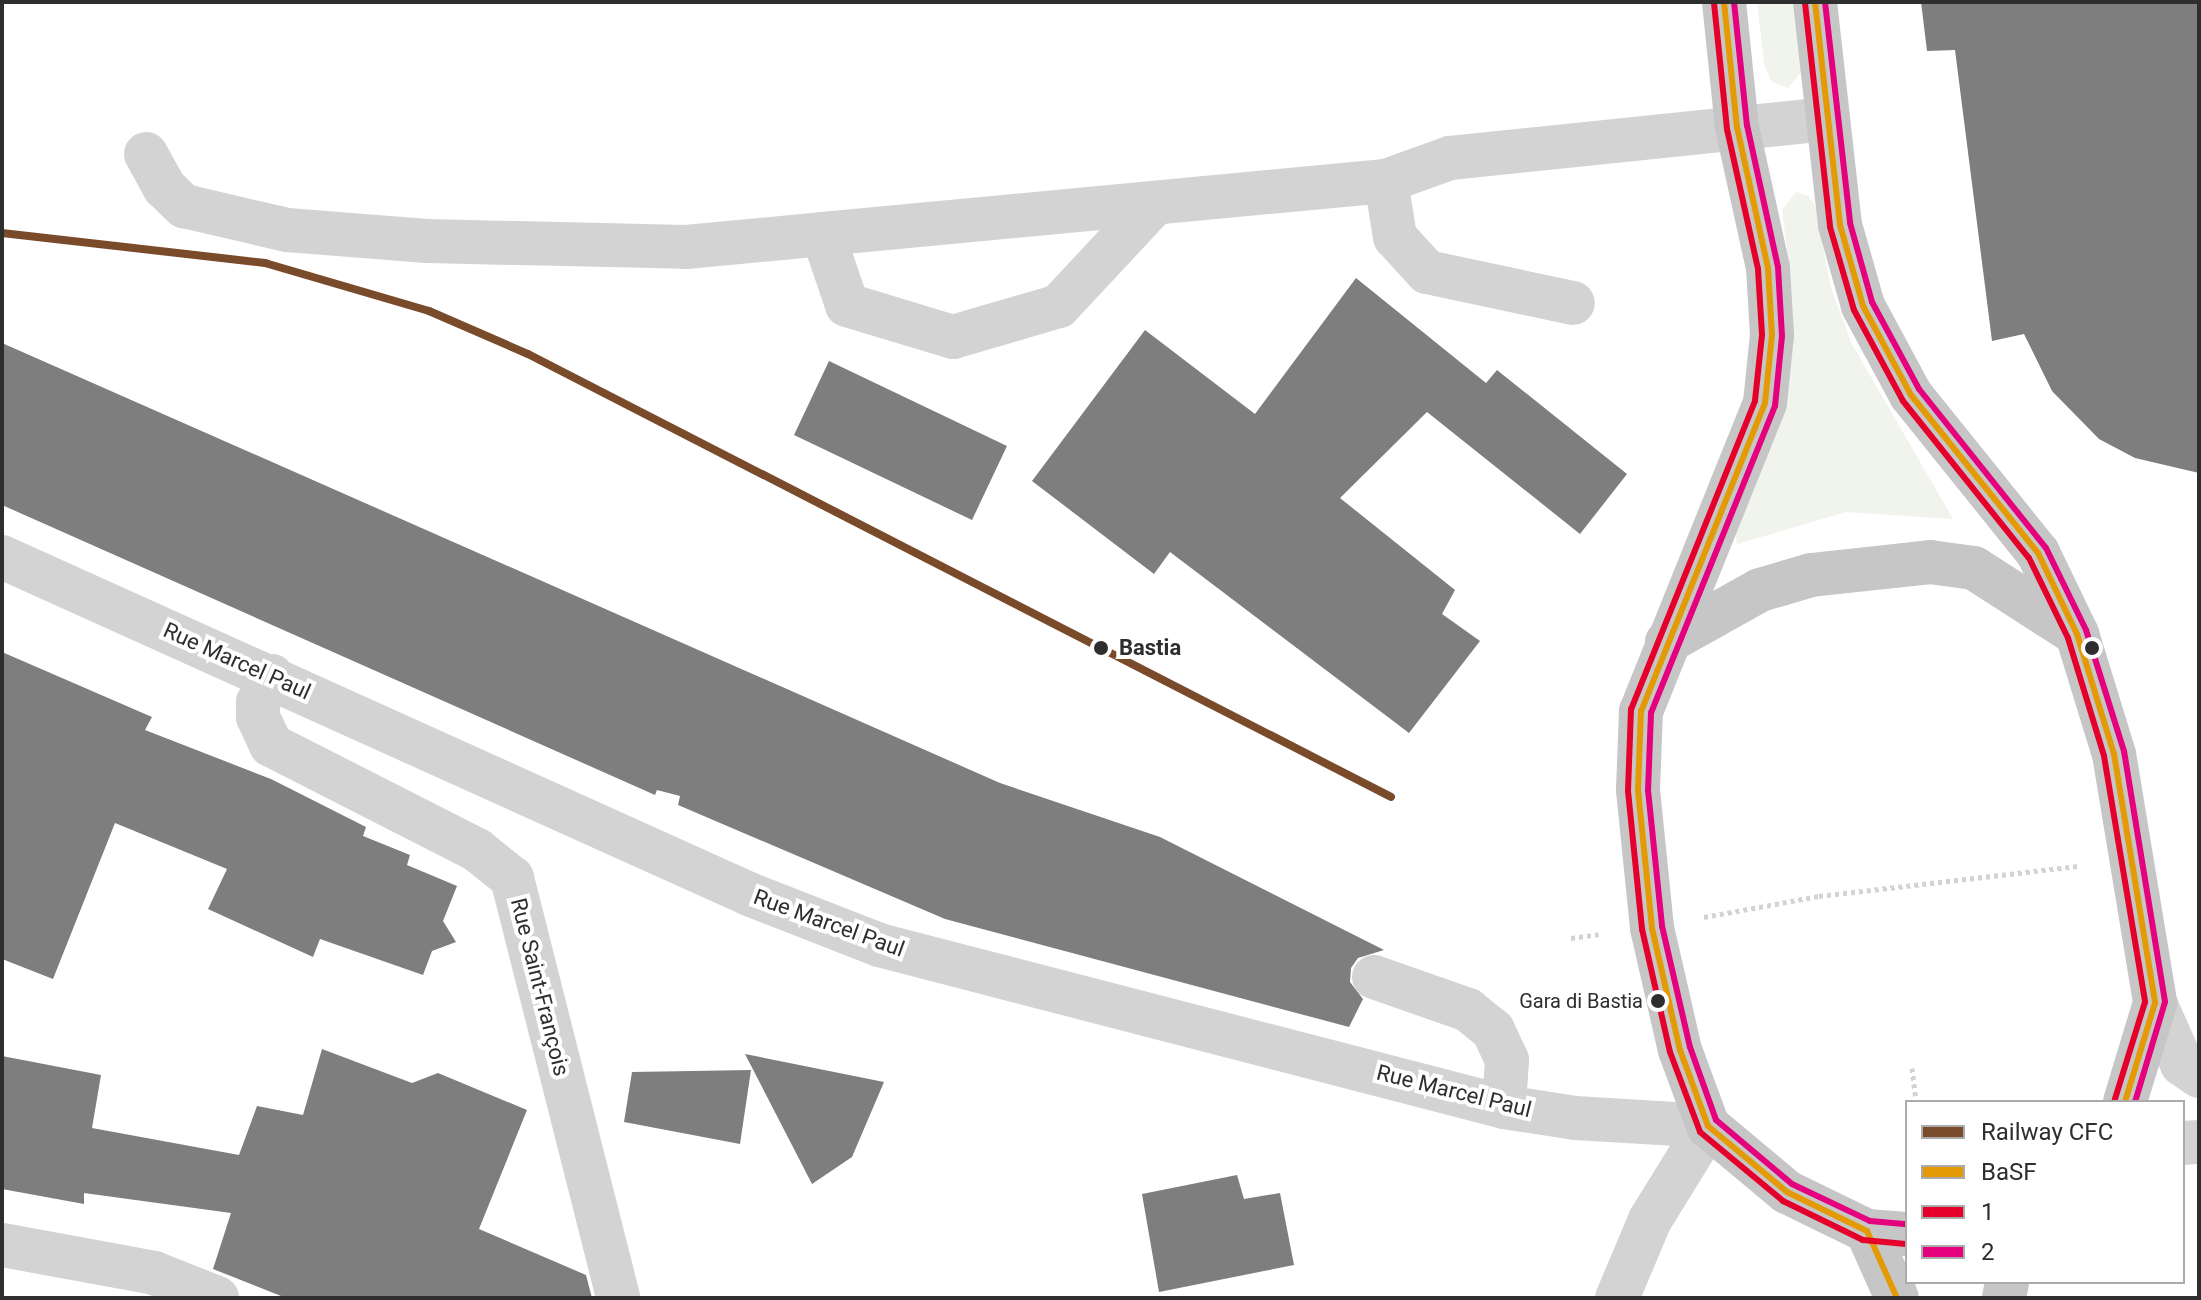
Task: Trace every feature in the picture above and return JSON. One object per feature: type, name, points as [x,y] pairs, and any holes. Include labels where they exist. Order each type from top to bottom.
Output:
[{"type":"main road","points":[[1724,2],[1737,127],[1768,268],[1772,335],[1765,403],[1641,711],[1638,790],[1652,928],[1680,1050],[1708,1126],[1787,1192],[1887,1233],[1897,1298]]},
{"type":"main road","points":[[1815,2],[1840,225],[1863,306],[1911,395],[2038,553],[2077,634],[2114,754],[2129,862],[2155,1003],[2126,1100]]},
{"type":"main road","points":[[1667,642],[1760,590],[1838,570],[1930,562],[1974,568],[2077,634]]},
{"type":"street","points":[[146,154],[164,187],[184,206],[287,230],[427,241],[686,247],[1386,181],[1450,158],[1828,119]]},
{"type":"street","points":[[1386,181],[1395,237],[1427,272],[1573,303]]},
{"type":"street","points":[[823,234],[847,305],[953,337],[1059,306],[1155,203]]},
{"type":"street","name":"Rue Marcel Paul","points":[[2,557],[272,676],[749,894],[879,945],[1504,1107],[1575,1118],[1708,1126]]},
{"type":"street","name":"Rue Saint-François","points":[[272,676],[258,702],[258,717],[271,745],[477,850],[512,878],[618,1298]]},
{"type":"street","points":[[1374,977],[1468,1010],[1493,1030],[1507,1060],[1504,1107]]},
{"type":"street","points":[[2155,1003],[2182,1064],[2199,1076]]},
{"type":"street","points":[[1617,1298],[1650,1220],[1708,1126]]},
{"type":"street","points":[[2,1245],[154,1273],[217,1298]]},
{"type":"path","points":[[1571,938],[1652,928],[1819,896],[2129,862]]},
{"type":"path","points":[[1912,1068],[1916,1100]]},
{"type":"shaded area","points":[[1757,2],[1796,2],[1801,72],[1788,88],[1771,81],[1764,63]]},
{"type":"shaded area","points":[[1796,192],[1809,196],[1815,206],[1831,288],[1852,344],[1953,519],[1846,512],[1737,544],[1735,534],[1775,435],[1789,264],[1782,210]]},
{"type":"building","points":[[1921,2],[2199,2],[2199,473],[2135,458],[2099,439],[2052,391],[2024,334],[1992,341],[1955,50],[1927,51]]},
{"type":"building","points":[[1356,278],[1486,383],[1497,370],[1627,474],[1580,534],[1427,412],[1340,498],[1455,590],[1442,614],[1480,641],[1409,733],[1170,552],[1154,574],[1032,481],[1145,330],[1255,414]]},
{"type":"building","points":[[2,343],[1000,783],[1160,837],[1384,950],[1358,958],[1351,968],[1350,982],[1363,999],[1349,1027],[945,919],[678,805],[680,796],[657,790],[655,795],[2,505]]},
{"type":"building","points":[[829,361],[1007,446],[972,520],[794,435]]},
{"type":"building","points":[[2,652],[152,717],[145,730],[271,779],[366,827],[363,836],[410,855],[407,865],[457,886],[443,921],[456,942],[432,951],[423,975],[320,939],[313,957],[208,909],[227,869],[115,823],[53,979],[2,959]]},
{"type":"building","points":[[322,1049],[412,1083],[438,1073],[527,1110],[479,1229],[586,1275],[592,1298],[286,1298],[213,1269],[231,1213],[84,1193],[84,1204],[2,1189],[2,1056],[101,1075],[92,1128],[239,1155],[257,1106],[303,1115]]},
{"type":"building","points":[[745,1054],[884,1082],[852,1157],[812,1184]]},
{"type":"building","points":[[751,1070],[740,1144],[624,1122],[632,1072]]},
{"type":"building","points":[[1237,1175],[1244,1199],[1280,1193],[1294,1265],[1159,1292],[1142,1194]]},
{"type":"rail line","name":"CFC","points":[[2,233],[265,263],[429,311],[528,354],[1391,797]]},
{"type":"transit line","name":"BaSF","points":[[1724,2],[1737,127],[1768,268],[1772,335],[1765,403],[1641,711],[1638,790],[1652,928],[1680,1050],[1708,1126],[1787,1192],[1867,1231],[1897,1298]]},
{"type":"transit line","name":"2","points":[[1734,2],[1747,125],[1778,267],[1782,336],[1775,406],[1651,713],[1648,790],[1662,926],[1690,1047],[1716,1120],[1792,1184],[1870,1221],[1905,1224]]},
{"type":"transit line","name":"BaSF","points":[[1815,2],[1840,225],[1863,306],[1911,395],[2038,553],[2077,634],[2114,754],[2155,1003],[2126,1100]]},
{"type":"transit line","name":"2","points":[[1825,2],[1850,223],[1872,302],[1919,389],[2046,548],[2086,630],[2124,751],[2165,1002],[2136,1100]]},
{"type":"transit line","name":"1","points":[[1714,3],[1727,129],[1758,269],[1762,335],[1755,401],[1631,709],[1628,791],[1642,929],[1670,1052],[1700,1132],[1783,1201],[1863,1240],[1905,1244]]},
{"type":"transit line","name":"1","points":[[1805,3],[1830,227],[1854,310],[1903,401],[2029,558],[2068,638],[2104,756],[2145,1002],[2115,1099]]},
{"type":"place","name":"Bastia","points":[[1101,648]]},
{"type":"place","name":"Gara di Bastia","points":[[1658,1001]]}]
